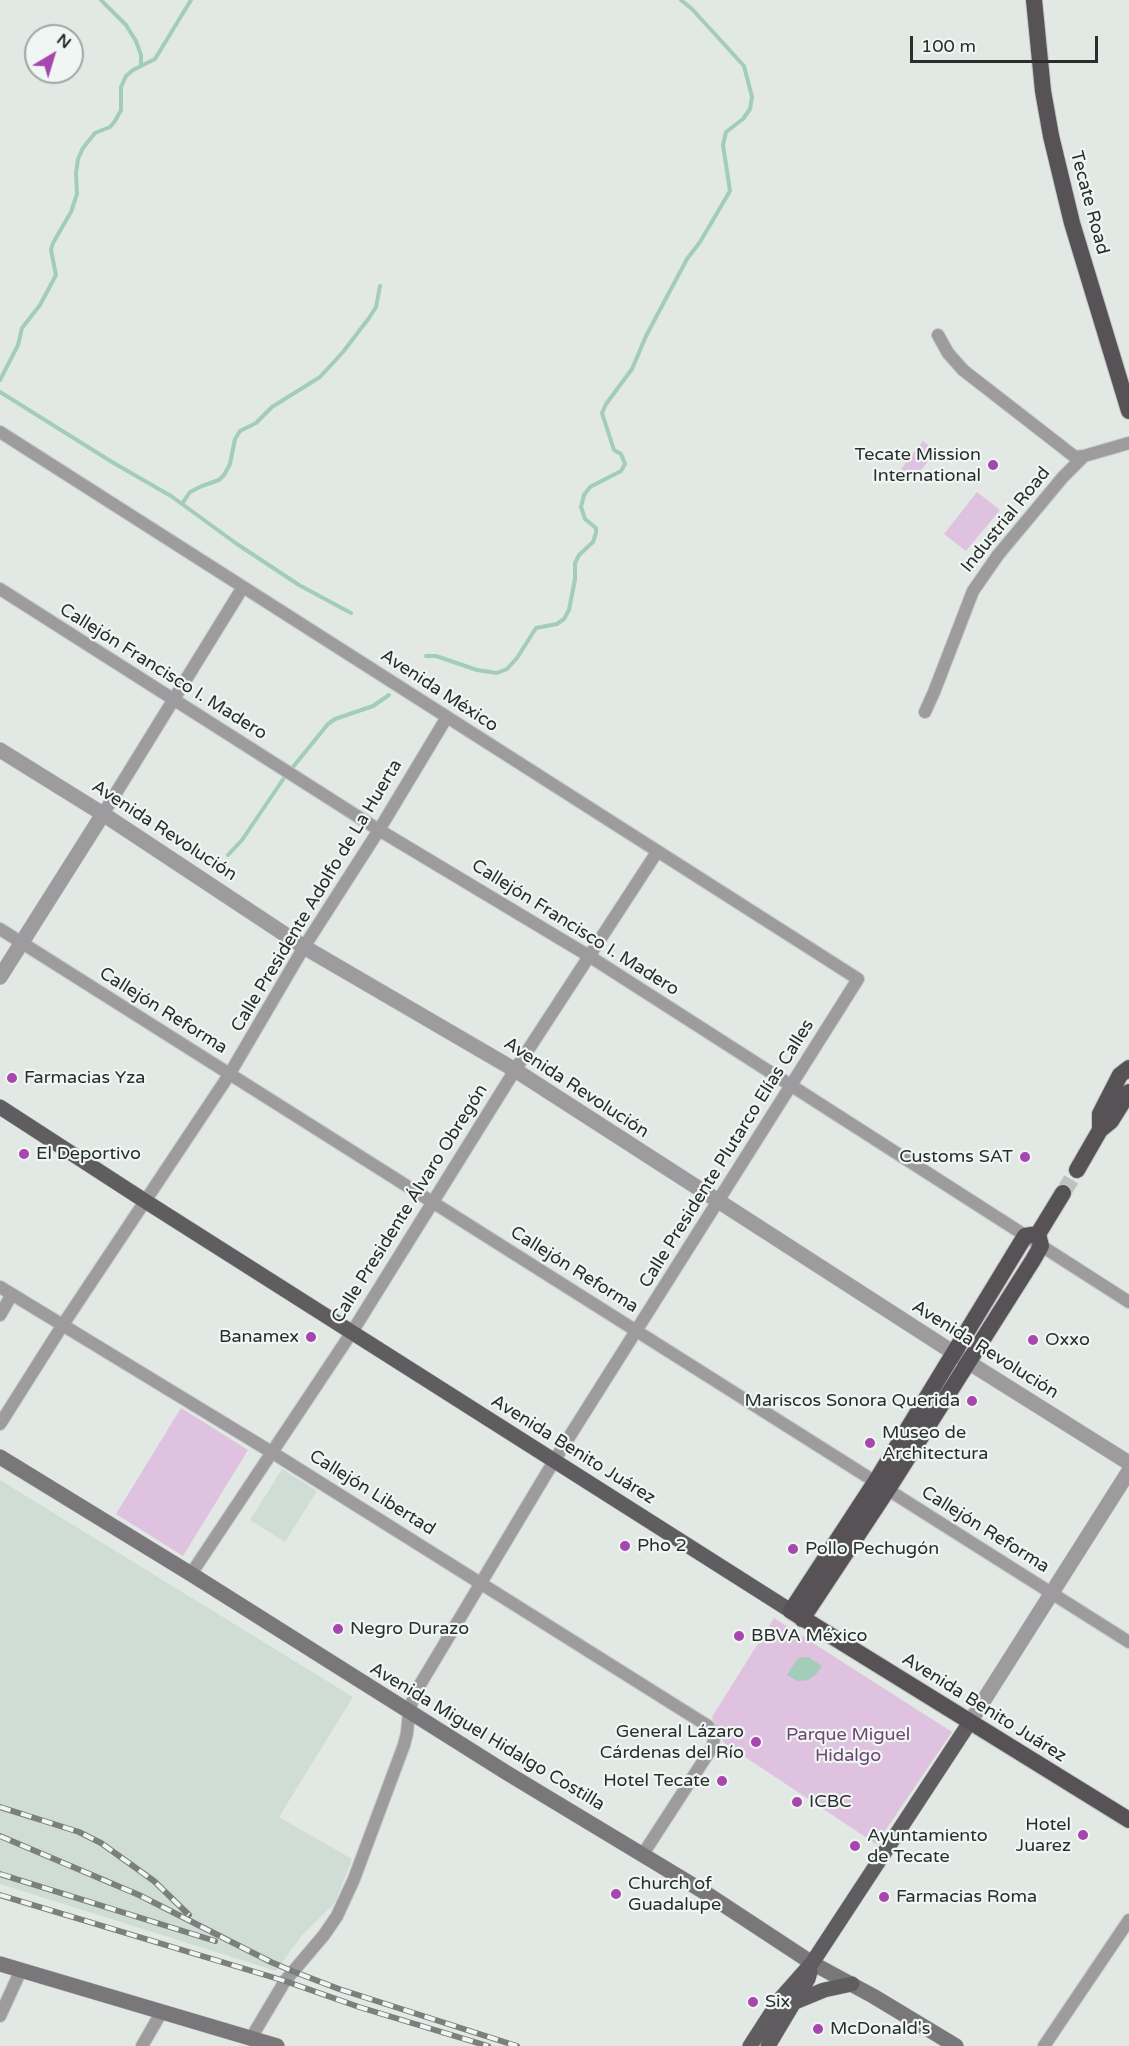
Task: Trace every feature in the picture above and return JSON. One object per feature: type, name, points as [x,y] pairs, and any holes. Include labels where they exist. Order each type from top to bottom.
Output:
[{"type":"highway","name":"Tecate Road","points":[[1034,0],[1043,91],[1051,136],[1072,223],[1129,411]]},
{"type":"highway","points":[[1100,1130],[1100,1114],[1120,1075],[1129,1068]]},
{"type":"highway","points":[[1077,1170],[1100,1130],[1111,1121],[1129,1092]]},
{"type":"highway","points":[[796,1615],[882,1485],[1063,1193]]},
{"type":"highway","name":"Avenida Benito Juárez","points":[[796,1615],[1129,1820]]},
{"type":"main road","name":"Avenida Benito Juárez","points":[[0,1107],[796,1615]]},
{"type":"main road","name":"Avenida Miguel Hidalgo Costilla","points":[[0,1456],[409,1712],[765,1930],[812,1963],[956,2046]]},
{"type":"main road","points":[[750,2046],[781,1998],[812,1963],[970,1722]]},
{"type":"main road","points":[[768,2046],[808,1979],[812,1963]]},
{"type":"main road","points":[[0,1964],[277,2046]]},
{"type":"main road","points":[[795,2002],[825,1990],[852,1984]]},
{"type":"street","points":[[938,335],[948,353],[963,370],[1075,457],[1129,443]]},
{"type":"street","name":"Avenida México","points":[[0,432],[858,979]]},
{"type":"street","name":"Industrial Road","points":[[925,712],[973,591],[998,555],[1063,477],[1084,456]]},
{"type":"street","points":[[0,977],[243,587]]},
{"type":"street","name":"Callejón Francisco I. Madero","points":[[0,590],[379,830],[589,956],[1035,1239],[1129,1302]]},
{"type":"street","name":"Calle Presidente Adolfo de La Huerta","points":[[0,1424],[62,1326],[229,1075],[304,947],[379,830],[447,717]]},
{"type":"street","name":"Avenida Revolución","points":[[0,750],[103,814],[304,947],[515,1070],[961,1358],[1129,1463]]},
{"type":"street","name":"Calle Presidente Álvaro Obregón","points":[[191,1574],[352,1332],[515,1070],[657,852]]},
{"type":"street","name":"Callejón Reforma","points":[[0,929],[1129,1642]]},
{"type":"street","name":"Calle Presidente Plutarco Elías Calles","points":[[251,2038],[285,1981],[337,1916],[354,1879],[404,1744],[409,1712],[415,1693],[554,1461],[858,979]]},
{"type":"street","name":"Callejón Libertad","points":[[0,1287],[273,1453],[701,1720],[712,1731],[715,1740],[643,1854]]},
{"type":"street","points":[[0,1315],[12,1294]]},
{"type":"street","points":[[970,1722],[1050,1592],[1129,1471]]},
{"type":"street","points":[[1044,2046],[1129,1920]]},
{"type":"street","points":[[0,2016],[21,1970]]},
{"type":"street","points":[[142,2046],[161,2013]]},
{"type":"shaded area","points":[[282,1469],[317,1491],[285,1542],[250,1520]]},
{"type":"shaded area","points":[[0,1480],[353,1697],[279,1817],[352,1859],[335,1903],[302,1935],[276,1971],[0,1884]]},
{"type":"shaded area","points":[[808,1657],[822,1666],[816,1674],[808,1680],[798,1681],[787,1675],[798,1658]]},
{"type":"green space","points":[[923,441],[936,451],[914,479],[901,469]]},
{"type":"green space","points":[[977,492],[1000,510],[966,551],[944,534]]},
{"type":"green space","points":[[181,1408],[248,1450],[183,1556],[116,1514]]},
{"type":"green space","name":"Parque Miguel Hidalgo","points":[[774,1618],[952,1732],[876,1844],[724,1743],[718,1733],[712,1717]]},
{"type":"waterway","points":[[101,0],[126,25],[136,41],[141,55],[141,66]]},
{"type":"waterway","points":[[0,380],[18,345],[22,328],[40,305],[56,275],[51,250],[71,212],[77,194],[76,173],[78,159],[83,148],[95,133],[110,127],[115,121],[121,110],[121,87],[126,76],[155,59],[191,0]]},
{"type":"waterway","points":[[426,656],[436,656],[477,670],[497,673],[507,669],[517,658],[536,628],[557,624],[564,619],[569,610],[575,579],[575,563],[579,555],[593,542],[596,533],[596,528],[585,519],[581,507],[584,495],[590,487],[621,471],[625,464],[621,454],[614,450],[602,413],[632,369],[646,336],[687,259],[700,242],[730,191],[723,145],[726,132],[743,119],[750,109],[752,97],[744,66],[681,0]]},
{"type":"waterway","points":[[182,504],[190,492],[219,480],[224,475],[230,464],[235,439],[240,431],[256,423],[272,407],[320,377],[343,352],[376,307],[380,286]]},
{"type":"waterway","points":[[0,392],[171,496],[299,585],[351,613]]},
{"type":"waterway","points":[[293,767],[328,724],[335,719],[373,706],[389,695]]},
{"type":"waterway","points":[[228,855],[242,840],[284,778]]},
{"type":"tunnel","points":[[1063,1193],[1077,1170]]},
{"type":"railway","points":[[0,1807],[79,1832],[101,1843],[154,1881],[189,1915]]},
{"type":"railway","points":[[0,1836],[139,1895],[292,1971],[339,1989],[517,2046]]},
{"type":"railway","points":[[0,1874],[215,1941]]},
{"type":"railway","points":[[0,1895],[285,1981],[359,2007],[488,2046]]},
{"type":"place","name":"Tecate Mission International","points":[[993,465]]},
{"type":"place","name":"Farmacias Yza","points":[[12,1078]]},
{"type":"place","name":"El Deportivo","points":[[24,1154]]},
{"type":"place","name":"Customs SAT","points":[[1025,1157]]},
{"type":"place","name":"Banamex","points":[[311,1337]]},
{"type":"place","name":"Oxxo","points":[[1033,1340]]},
{"type":"place","name":"Mariscos Sonora Querida","points":[[972,1401]]},
{"type":"place","name":"Museo de Architectura","points":[[870,1443]]},
{"type":"place","name":"Pho 2","points":[[625,1546]]},
{"type":"place","name":"Pollo Pechugón","points":[[793,1549]]},
{"type":"place","name":"Negro Durazo","points":[[338,1629]]},
{"type":"place","name":"BBVA México","points":[[739,1636]]},
{"type":"place","name":"General Lázaro Cárdenas del Río","points":[[756,1742]]},
{"type":"place","name":"Hotel Tecate","points":[[722,1781]]},
{"type":"place","name":"ICBC","points":[[797,1802]]},
{"type":"place","name":"Hotel Juarez","points":[[1083,1835]]},
{"type":"place","name":"Ayuntamiento de Tecate","points":[[855,1846]]},
{"type":"place","name":"Church of Guadalupe","points":[[616,1894]]},
{"type":"place","name":"Farmacias Roma","points":[[884,1897]]},
{"type":"place","name":"Six","points":[[753,2002]]},
{"type":"place","name":"McDonald's","points":[[818,2029]]}]
